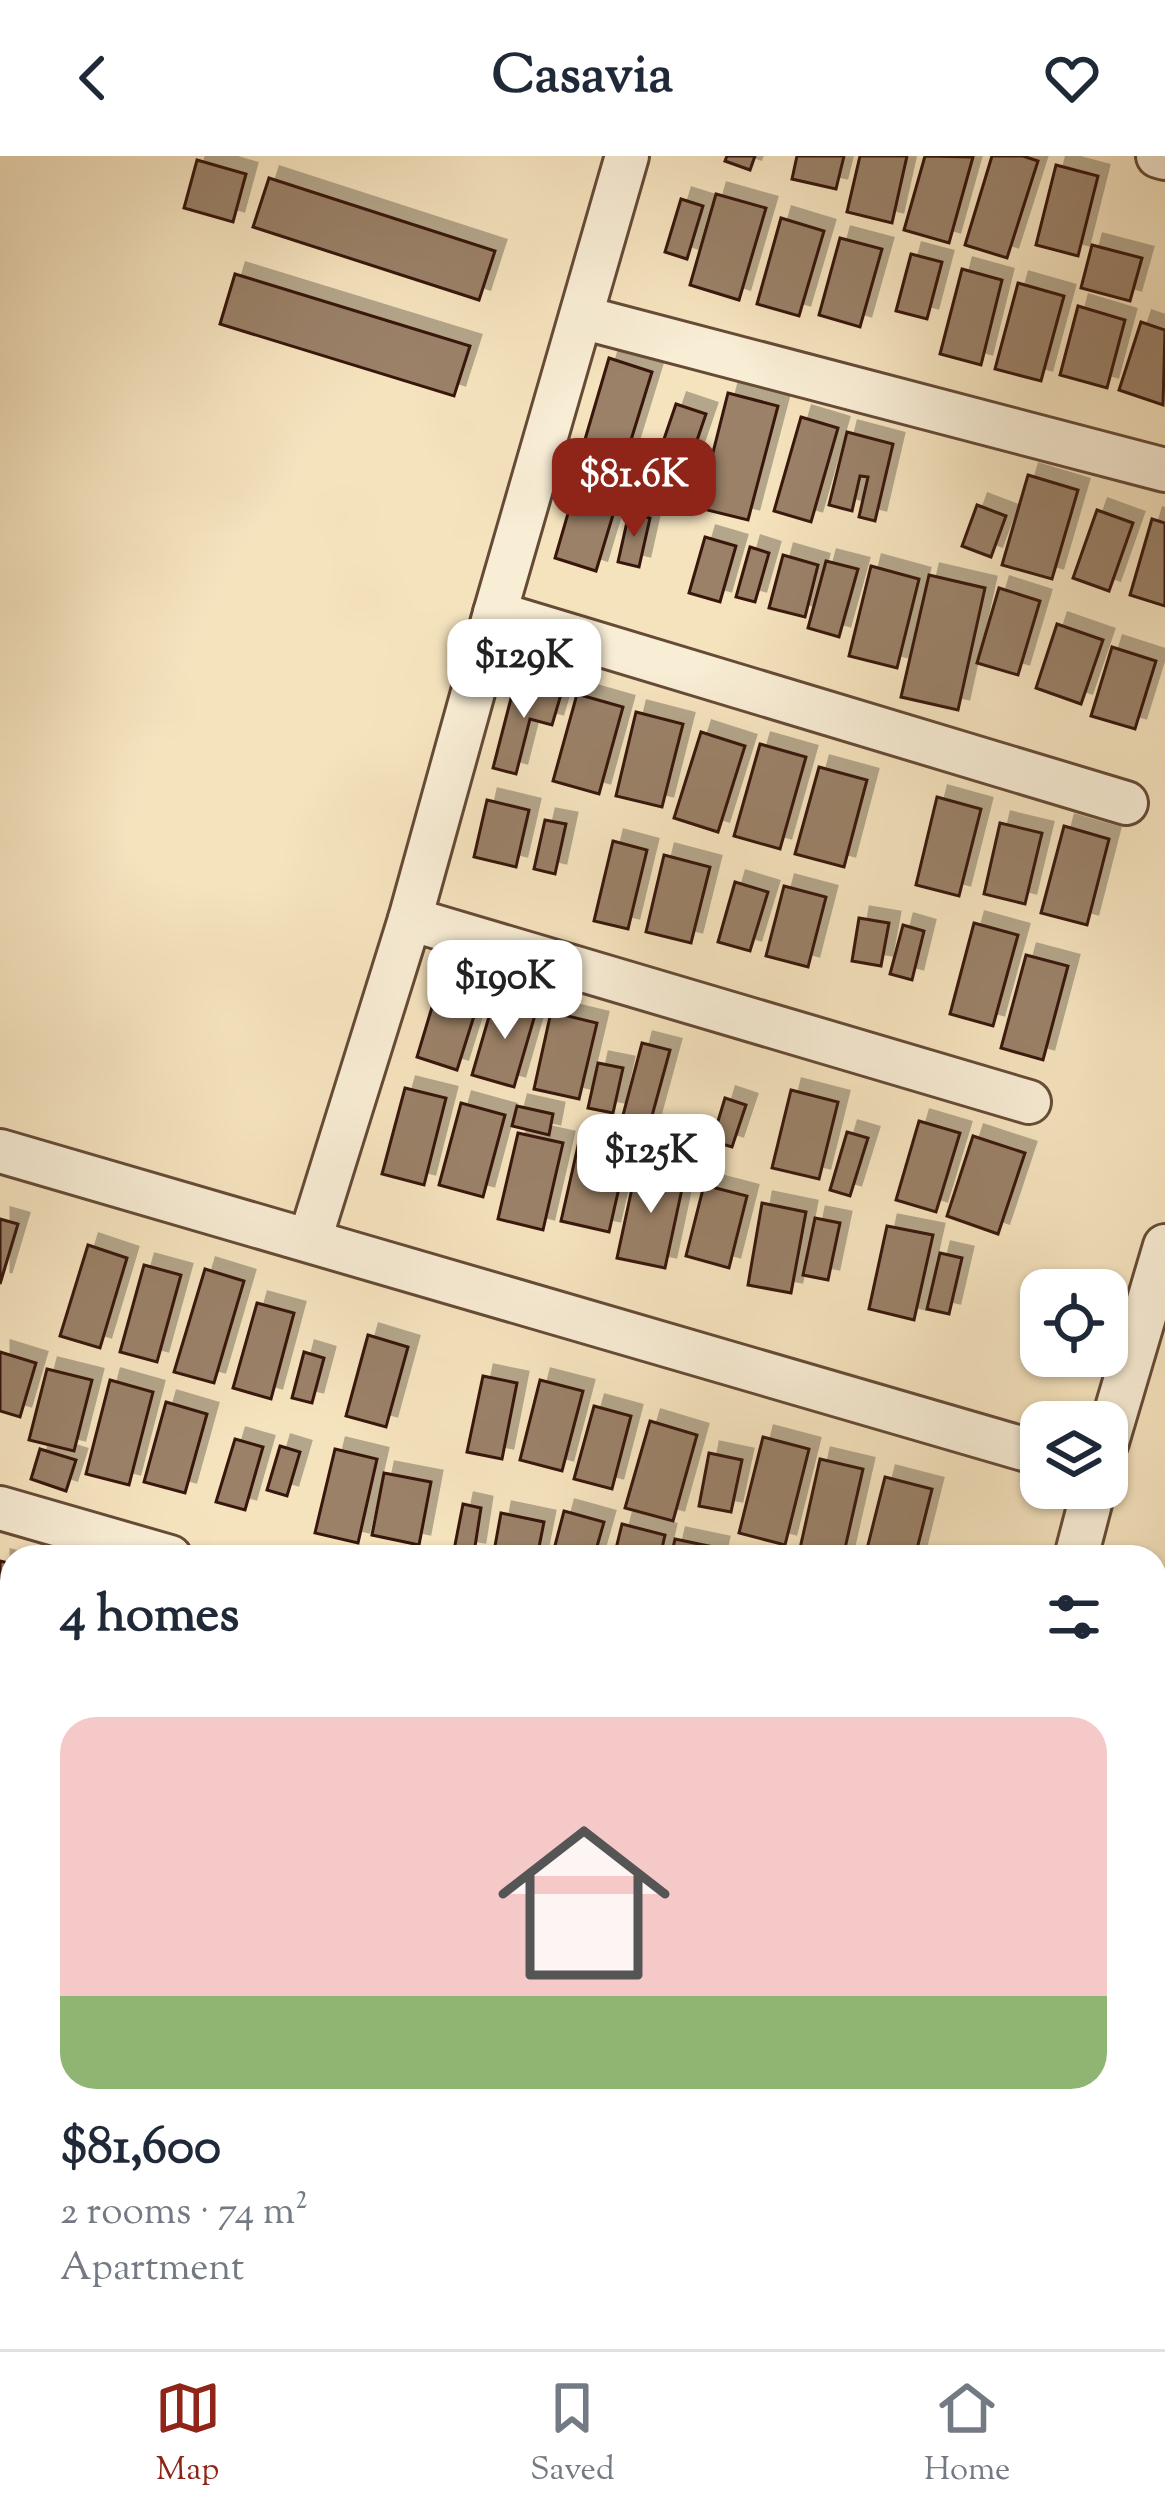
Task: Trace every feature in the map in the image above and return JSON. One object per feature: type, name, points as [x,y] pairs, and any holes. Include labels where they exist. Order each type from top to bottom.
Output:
[{"type":"street","points":[[310,1239],[410,919],[627,156]]},
{"type":"street","points":[[581,317],[1165,470]]},
{"type":"street","points":[[495,613],[1126,802]]},
{"type":"street","points":[[410,919],[1029,1102]]},
{"type":"street","points":[[0,1151],[1020,1448]]},
{"type":"street","points":[[1119,1401],[1165,1246]]},
{"type":"street","points":[[0,1508],[128,1545]]},
{"type":"street","points":[[1079,1545],[1089,1509]]},
{"type":"building","points":[[727,156],[755,156],[750,170],[725,161]]},
{"type":"building","points":[[797,156],[844,156],[836,189],[792,179]]},
{"type":"building","points":[[860,156],[907,156],[892,223],[847,212]]},
{"type":"building","points":[[925,156],[973,157],[949,243],[904,230]]},
{"type":"building","points":[[992,156],[1038,161],[1007,258],[965,245]]},
{"type":"building","points":[[197,160],[246,174],[233,222],[184,208]]},
{"type":"building","points":[[1056,165],[1098,176],[1078,256],[1036,245]]},
{"type":"building","points":[[269,178],[495,251],[479,300],[253,227]]},
{"type":"building","points":[[716,194],[766,208],[739,300],[690,285]]},
{"type":"building","points":[[681,199],[703,206],[687,259],[665,252]]},
{"type":"building","points":[[781,218],[824,231],[799,316],[757,304]]},
{"type":"building","points":[[840,238],[882,249],[860,327],[819,315]]},
{"type":"building","points":[[1092,245],[1142,258],[1130,301],[1081,288]]},
{"type":"building","points":[[911,254],[942,262],[927,319],[896,311]]},
{"type":"building","points":[[962,269],[1002,280],[981,365],[940,354]]},
{"type":"building","points":[[235,274],[470,346],[454,396],[220,324]]},
{"type":"building","points":[[1018,283],[1064,296],[1041,381],[995,369]]},
{"type":"building","points":[[1078,306],[1125,320],[1107,388],[1060,375]]},
{"type":"building","points":[[1141,322],[1165,330],[1163,405],[1119,390]]},
{"type":"building","points":[[609,358],[652,372],[623,466],[581,453]]},
{"type":"building","points":[[728,393],[778,406],[748,520],[699,508]]},
{"type":"building","points":[[676,404],[706,414],[693,452],[663,442]]},
{"type":"building","points":[[801,417],[838,428],[811,522],[774,511]]},
{"type":"building","points":[[847,432],[893,444],[875,521],[859,517],[868,477],[860,476],[852,511],[829,505]]},
{"type":"building","points":[[1028,475],[1078,490],[1052,579],[1002,565]]},
{"type":"building","points":[[574,493],[616,505],[596,571],[555,558]]},
{"type":"building","points":[[977,505],[1006,516],[991,557],[962,546]]},
{"type":"building","points":[[1097,510],[1133,523],[1109,591],[1073,578]]},
{"type":"building","points":[[629,513],[650,518],[639,567],[618,562]]},
{"type":"building","points":[[1152,519],[1165,523],[1165,606],[1130,595]]},
{"type":"building","points":[[705,537],[736,546],[720,602],[689,593]]},
{"type":"building","points":[[750,547],[769,553],[755,602],[736,597]]},
{"type":"building","points":[[783,555],[818,565],[805,617],[769,608]]},
{"type":"building","points":[[826,561],[858,569],[839,637],[808,628]]},
{"type":"building","points":[[871,566],[919,579],[897,668],[849,656]]},
{"type":"building","points":[[929,575],[985,588],[958,710],[901,697]]},
{"type":"building","points":[[999,588],[1040,601],[1018,675],[977,663]]},
{"type":"building","points":[[1057,624],[1103,640],[1081,704],[1036,688]]},
{"type":"building","points":[[1112,647],[1156,661],[1135,729],[1091,716]]},
{"type":"building","points":[[516,679],[562,691],[552,725],[530,719],[516,774],[493,768]]},
{"type":"building","points":[[577,694],[623,707],[599,794],[553,781]]},
{"type":"building","points":[[636,712],[683,724],[662,807],[616,796]]},
{"type":"building","points":[[701,732],[745,746],[718,832],[674,818]]},
{"type":"building","points":[[760,744],[806,757],[780,849],[734,836]]},
{"type":"building","points":[[819,767],[867,780],[844,867],[795,854]]},
{"type":"building","points":[[937,797],[981,809],[959,896],[916,885]]},
{"type":"building","points":[[487,800],[529,810],[516,867],[474,857]]},
{"type":"building","points":[[545,820],[566,824],[555,874],[534,869]]},
{"type":"building","points":[[1000,823],[1042,833],[1025,904],[984,894]]},
{"type":"building","points":[[1064,826],[1109,839],[1087,925],[1041,913]]},
{"type":"building","points":[[613,841],[647,850],[628,929],[594,921]]},
{"type":"building","points":[[664,855],[710,867],[691,943],[646,932]]},
{"type":"building","points":[[735,882],[768,892],[750,951],[718,942]]},
{"type":"building","points":[[784,886],[826,897],[808,967],[766,956]]},
{"type":"building","points":[[859,918],[889,923],[881,966],[852,961]]},
{"type":"building","points":[[974,923],[1018,935],[993,1026],[950,1014]]},
{"type":"building","points":[[903,925],[924,931],[912,980],[890,974]]},
{"type":"building","points":[[1026,955],[1068,966],[1043,1060],[1001,1048]]},
{"type":"building","points":[[439,984],[480,997],[457,1070],[417,1057]]},
{"type":"building","points":[[495,996],[537,1008],[514,1087],[472,1075]]},
{"type":"building","points":[[551,1012],[597,1023],[579,1099],[534,1089]]},
{"type":"building","points":[[642,1043],[670,1050],[649,1127],[622,1119]]},
{"type":"building","points":[[598,1063],[623,1068],[613,1113],[588,1108]]},
{"type":"building","points":[[405,1088],[446,1098],[424,1185],[382,1174]]},
{"type":"building","points":[[791,1090],[838,1102],[819,1179],[772,1168]]},
{"type":"building","points":[[725,1098],[746,1105],[732,1147],[712,1141]]},
{"type":"building","points":[[461,1103],[505,1115],[483,1197],[439,1185]]},
{"type":"building","points":[[517,1106],[553,1114],[549,1135],[512,1126]]},
{"type":"building","points":[[919,1121],[960,1133],[936,1212],[896,1200]]},
{"type":"building","points":[[847,1132],[868,1138],[850,1196],[830,1190]]},
{"type":"building","points":[[518,1133],[563,1143],[543,1230],[498,1219]]},
{"type":"building","points":[[973,1136],[1025,1153],[998,1234],[947,1216]]},
{"type":"building","points":[[580,1137],[628,1148],[609,1232],[561,1221]]},
{"type":"building","points":[[637,1165],[685,1175],[665,1268],[617,1258]]},
{"type":"building","points":[[704,1185],[747,1196],[729,1268],[686,1256]]},
{"type":"building","points":[[762,1203],[806,1212],[791,1293],[748,1285]]},
{"type":"building","points":[[815,1218],[840,1223],[828,1280],[803,1275]]},
{"type":"building","points":[[0,1219],[18,1224],[0,1284]]},
{"type":"building","points":[[887,1226],[933,1235],[914,1320],[869,1309]]},
{"type":"building","points":[[88,1245],[127,1258],[100,1348],[60,1336]]},
{"type":"building","points":[[940,1253],[962,1258],[949,1314],[927,1309]]},
{"type":"building","points":[[144,1265],[181,1275],[157,1362],[120,1352]]},
{"type":"building","points":[[205,1269],[244,1281],[214,1383],[174,1372]]},
{"type":"building","points":[[257,1303],[294,1313],[271,1399],[233,1388]]},
{"type":"building","points":[[368,1335],[408,1347],[386,1427],[346,1416]]},
{"type":"building","points":[[0,1352],[36,1363],[20,1417],[0,1411]]},
{"type":"building","points":[[304,1352],[324,1358],[312,1403],[292,1398]]},
{"type":"building","points":[[47,1369],[92,1380],[74,1451],[29,1440]]},
{"type":"building","points":[[483,1376],[517,1383],[502,1459],[467,1452]]},
{"type":"building","points":[[110,1380],[153,1392],[129,1485],[86,1474]]},
{"type":"building","points":[[540,1380],[583,1391],[562,1471],[520,1460]]},
{"type":"building","points":[[166,1402],[207,1414],[185,1493],[144,1482]]},
{"type":"building","points":[[594,1406],[631,1416],[612,1489],[574,1479]]},
{"type":"building","points":[[650,1421],[697,1435],[673,1521],[625,1508]]},
{"type":"building","points":[[763,1437],[809,1449],[785,1545],[739,1533]]},
{"type":"building","points":[[235,1439],[263,1447],[245,1510],[216,1502]]},
{"type":"building","points":[[280,1446],[300,1452],[287,1496],[267,1490]]},
{"type":"building","points":[[40,1449],[76,1460],[66,1491],[31,1479]]},
{"type":"building","points":[[335,1449],[377,1459],[358,1543],[315,1533]]},
{"type":"building","points":[[709,1453],[742,1460],[731,1512],[699,1506]]},
{"type":"building","points":[[820,1459],[863,1469],[846,1545],[801,1545]]},
{"type":"building","points":[[384,1473],[431,1482],[419,1545],[372,1535]]},
{"type":"building","points":[[885,1477],[932,1489],[918,1545],[868,1545]]},
{"type":"building","points":[[463,1504],[481,1508],[475,1545],[455,1545]]},
{"type":"building","points":[[564,1511],[604,1522],[597,1545],[555,1545]]},
{"type":"building","points":[[501,1513],[544,1522],[539,1545],[495,1545]]},
{"type":"building","points":[[622,1524],[665,1535],[663,1545],[617,1545]]}]
